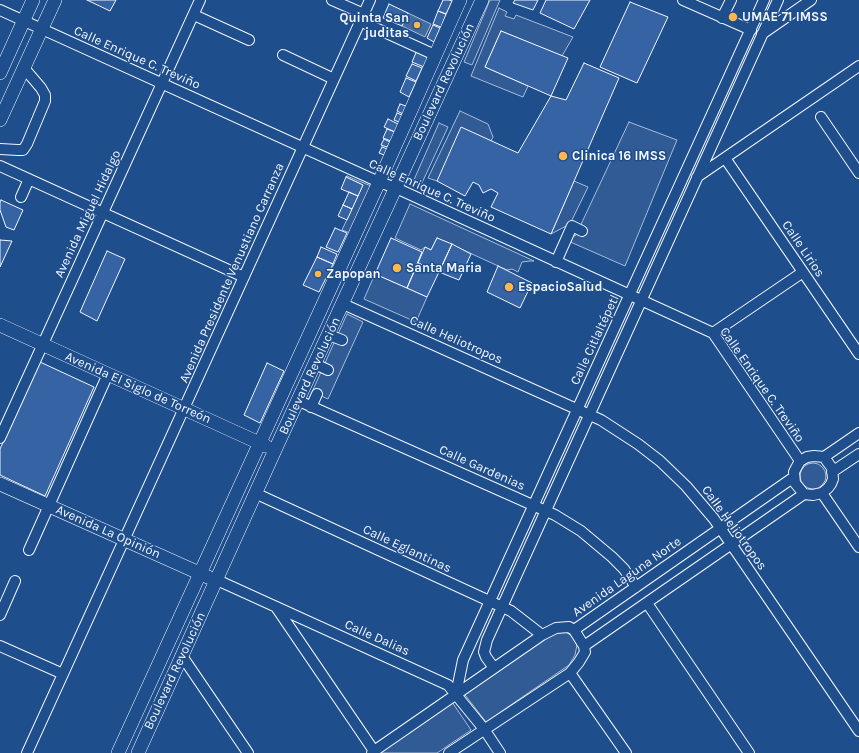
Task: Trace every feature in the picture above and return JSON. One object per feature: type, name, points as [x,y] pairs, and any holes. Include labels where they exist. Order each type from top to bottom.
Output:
[{"type":"main road","points":[[0,73],[33,0]]},
{"type":"main road","points":[[0,120],[55,0]]},
{"type":"main road","points":[[118,753],[379,182],[460,0]]},
{"type":"main road","name":"Boulevard Revolución","points":[[138,753],[275,450],[482,0]]},
{"type":"main road","name":"Avenida El Siglo de Torreón","points":[[0,325],[275,450]]},
{"type":"main road","name":"Avenida La Opinión","points":[[0,484],[217,580]]},
{"type":"street","name":"Avenida Miguel Hidalgo","points":[[0,438],[200,0]]},
{"type":"street","points":[[332,0],[362,18],[435,55]]},
{"type":"street","name":"Avenida Presidente Venustiano Carranza","points":[[27,753],[370,0]]},
{"type":"street","points":[[683,0],[750,30]]},
{"type":"street","points":[[722,18],[731,0]]},
{"type":"street","name":"Calle Citlaltépetl","points":[[456,694],[463,660],[764,0]]},
{"type":"street","name":"Calle Citlaltépetl","points":[[494,668],[484,652],[487,640],[778,0]]},
{"type":"street","points":[[743,48],[811,0]]},
{"type":"street","name":"Calle Enrique C. Treviño","points":[[0,10],[303,148],[379,182],[396,188],[713,334],[800,461]]},
{"type":"street","points":[[194,15],[249,40]]},
{"type":"street","points":[[283,56],[334,79]]},
{"type":"street","points":[[697,177],[859,66]]},
{"type":"street","points":[[0,149],[24,150],[28,144],[45,101],[45,95],[24,68]]},
{"type":"street","points":[[822,117],[859,173]]},
{"type":"street","name":"Calle Lirios","points":[[725,158],[859,354]]},
{"type":"street","points":[[0,166],[244,277]]},
{"type":"street","points":[[21,197],[29,179]]},
{"type":"street","points":[[556,262],[572,226],[582,231]]},
{"type":"street","points":[[713,334],[803,272]]},
{"type":"street","name":"Calle Heliotropos","points":[[343,304],[354,313],[601,420],[638,444],[660,461],[686,486],[721,528],[859,731]]},
{"type":"street","points":[[329,334],[342,340]]},
{"type":"street","points":[[315,364],[328,370]]},
{"type":"street","points":[[29,550],[108,374]]},
{"type":"street","points":[[312,407],[317,394]]},
{"type":"street","name":"Calle Gardenias","points":[[298,401],[555,515],[581,531],[612,557],[624,568],[636,587]]},
{"type":"street","points":[[804,494],[796,483],[794,477],[796,468],[800,461],[807,457],[824,457],[859,433]]},
{"type":"street","points":[[832,472],[859,454]]},
{"type":"street","points":[[584,646],[804,494],[813,495],[822,493],[831,484],[833,478],[832,468],[824,457]]},
{"type":"street","name":"Avenida Laguna Norte","points":[[373,752],[542,635],[556,628],[569,627],[574,630],[794,477]]},
{"type":"street","points":[[822,493],[859,547]]},
{"type":"street","name":"Calle Eglantinas","points":[[256,494],[511,611],[542,635]]},
{"type":"street","name":"Calle Dalias","points":[[217,580],[448,685],[484,730],[500,753]]},
{"type":"street","points":[[0,615],[15,581]]},
{"type":"street","points":[[647,603],[750,753]]},
{"type":"street","points":[[276,607],[373,752]]},
{"type":"street","points":[[449,753],[570,673],[585,652],[584,646],[574,630]]},
{"type":"street","points":[[0,646],[63,674]]},
{"type":"street","points":[[182,656],[248,753]]},
{"type":"street","points":[[570,673],[626,753]]},
{"type":"shaded area","points":[[490,0],[500,0],[472,65],[464,62]]},
{"type":"shaded area","points":[[499,8],[507,12],[505,16],[514,19],[516,15],[573,37],[562,56],[501,31],[485,67],[528,86],[523,97],[471,76]]},
{"type":"shaded area","name":"Quinta San juditas","points":[[408,13],[431,24],[425,37],[402,26]]},
{"type":"shaded area","points":[[460,111],[488,124],[493,137],[491,141],[437,181],[428,178]]},
{"type":"shaded area","points":[[629,122],[677,140],[625,266],[566,240],[576,235]]},
{"type":"shaded area","points":[[439,123],[448,127],[421,185],[413,182]]},
{"type":"shaded area","points":[[347,176],[371,186],[350,233],[342,230],[363,185],[346,177]]},
{"type":"shaded area","points":[[574,181],[588,187],[570,224],[551,234]]},
{"type":"shaded area","points":[[410,204],[534,261],[522,262],[518,272],[512,269],[507,270],[437,238],[431,250],[425,247],[421,250],[395,238]]},
{"type":"shaded area","points":[[375,274],[427,297],[416,322],[364,299]]},
{"type":"shaded area","points":[[347,314],[363,322],[328,399],[312,392]]},
{"type":"shaded area","points":[[813,463],[823,466],[826,476],[823,486],[813,489],[803,486],[800,476],[803,466]]},
{"type":"shaded area","points":[[564,631],[572,636],[577,645],[575,655],[569,665],[486,722],[462,691],[542,634]]},
{"type":"shaded area","points":[[450,699],[471,730],[437,753],[371,753]]},
{"type":"building","points":[[87,0],[116,0],[110,11]]},
{"type":"building","points":[[443,0],[452,1],[446,14],[438,11]]},
{"type":"building","points":[[515,0],[538,0],[533,10],[513,3]]},
{"type":"building","points":[[546,0],[590,0],[574,29],[540,13]]},
{"type":"building","points":[[630,2],[668,17],[637,83],[600,67]]},
{"type":"building","points":[[389,4],[408,13],[402,26],[383,18]]},
{"type":"building","points":[[438,11],[446,14],[441,27],[433,24]]},
{"type":"building","points":[[433,25],[440,28],[434,42],[427,38]]},
{"type":"building","points":[[501,31],[568,58],[551,96],[485,67]]},
{"type":"building","points":[[418,48],[430,53],[424,67],[412,62]]},
{"type":"building","points":[[584,63],[619,78],[551,234],[491,207],[498,193],[491,189],[483,193],[479,185],[473,182],[465,196],[437,181],[461,127],[518,153],[551,96],[566,100]]},
{"type":"building","points":[[412,64],[422,68],[416,81],[406,76]]},
{"type":"building","points":[[406,78],[416,82],[409,97],[400,92]]},
{"type":"building","points":[[400,104],[406,106],[403,114],[397,111]]},
{"type":"building","points":[[397,113],[402,115],[399,122],[394,120]]},
{"type":"building","points":[[388,119],[398,124],[395,132],[384,127]]},
{"type":"building","points":[[387,129],[395,132],[391,141],[383,138]]},
{"type":"building","points":[[384,139],[390,142],[387,147],[381,145]]},
{"type":"building","points":[[382,147],[387,149],[384,155],[379,153]]},
{"type":"building","points":[[346,177],[363,185],[358,196],[341,189]]},
{"type":"building","points":[[349,192],[358,196],[352,209],[343,205]]},
{"type":"building","points":[[1,200],[23,210],[14,230],[6,227],[0,210]]},
{"type":"building","points":[[343,205],[352,209],[347,220],[338,216]]},
{"type":"building","points":[[335,228],[347,233],[338,252],[326,247]]},
{"type":"building","name":"Santa Maria","points":[[391,238],[422,252],[407,288],[375,274]]},
{"type":"building","points":[[437,238],[452,244],[439,272],[418,263],[425,247],[431,250]]},
{"type":"building","points":[[0,240],[12,241],[0,267]]},
{"type":"building","points":[[452,244],[471,254],[459,280],[439,272]]},
{"type":"building","points":[[321,247],[337,254],[333,264],[317,257]]},
{"type":"building","points":[[107,251],[125,259],[97,321],[80,312]]},
{"type":"building","name":"Zapopan","points":[[317,257],[333,264],[319,292],[303,285]]},
{"type":"building","points":[[418,263],[439,272],[427,297],[407,288]]},
{"type":"building","name":"EspacioSalud","points":[[498,266],[532,283],[520,308],[487,292]]},
{"type":"building","points":[[40,362],[94,387],[45,496],[0,475],[0,449]]},
{"type":"building","points":[[267,363],[284,371],[260,423],[244,415]]},
{"type":"place","name":"UMAE 71 IMSS","points":[[733,17]]},
{"type":"place","name":"Quinta San juditas","points":[[417,25]]},
{"type":"place","name":"Clinica 16 IMSS","points":[[563,156]]},
{"type":"place","name":"Santa Maria","points":[[397,268]]},
{"type":"place","name":"Zapopan","points":[[318,274]]},
{"type":"place","name":"EspacioSalud","points":[[509,287]]}]
